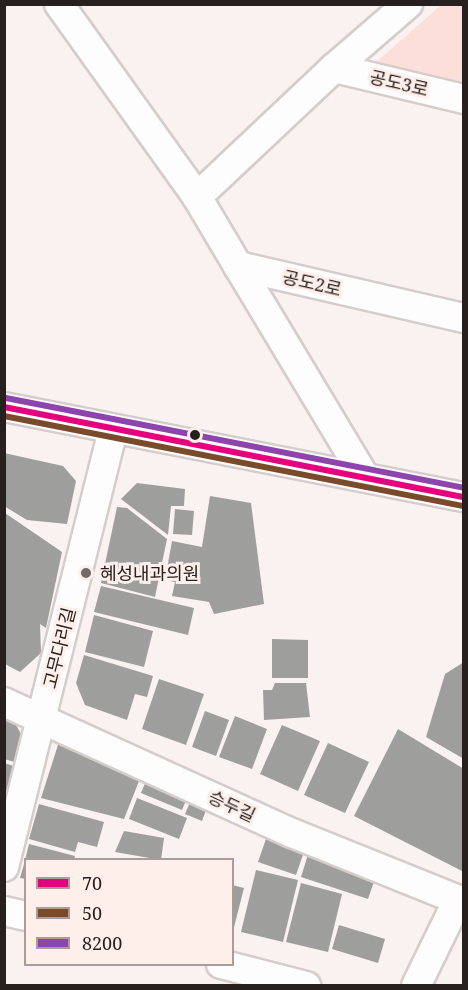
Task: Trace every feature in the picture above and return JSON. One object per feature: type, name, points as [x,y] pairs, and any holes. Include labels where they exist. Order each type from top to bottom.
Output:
[{"type":"street","points":[[59,4],[197,197],[365,477]]},
{"type":"street","points":[[197,197],[334,68],[408,4]]},
{"type":"street","name":"공도3로","points":[[334,68],[464,99]]},
{"type":"street","name":"공도2로","points":[[238,266],[464,318]]},
{"type":"street","points":[[4,407],[464,497]]},
{"type":"street","name":"고무다리길","points":[[4,867],[113,429]]},
{"type":"street","name":"승두길","points":[[4,702],[292,833],[461,901]]},
{"type":"street","points":[[416,986],[461,901]]},
{"type":"street","points":[[4,911],[24,916]]},
{"type":"street","points":[[229,966],[306,986]]},
{"type":"shaded area","points":[[441,5],[463,5],[463,82],[374,64]]},
{"type":"building","points":[[4,453],[63,466],[76,481],[67,524],[27,520],[4,506]]},
{"type":"building","points":[[137,483],[185,489],[184,506],[171,506],[168,535],[121,499]]},
{"type":"building","points":[[210,496],[251,503],[264,604],[214,614],[209,602],[172,596],[175,582],[165,580],[172,541],[202,547]]},
{"type":"building","points":[[117,507],[127,508],[167,539],[155,597],[101,583]]},
{"type":"building","points":[[175,509],[194,511],[192,535],[173,534]]},
{"type":"building","points":[[5,513],[62,552],[46,628],[40,624],[41,653],[20,672],[5,664]]},
{"type":"building","points":[[101,586],[194,608],[188,635],[94,612]]},
{"type":"building","points":[[94,615],[153,631],[144,667],[85,652]]},
{"type":"building","points":[[272,639],[308,640],[308,678],[272,678]]},
{"type":"building","points":[[84,655],[153,676],[147,697],[135,694],[127,720],[85,705],[76,683]]},
{"type":"building","points":[[464,662],[464,759],[426,737],[445,674]]},
{"type":"building","points":[[159,679],[204,694],[186,745],[142,729]]},
{"type":"building","points":[[275,683],[306,683],[310,717],[264,720],[263,690],[272,690]]},
{"type":"building","points":[[205,711],[229,720],[216,756],[192,747]]},
{"type":"building","points":[[4,714],[12,718],[24,739],[15,762],[4,759]]},
{"type":"building","points":[[235,716],[267,729],[252,769],[219,757]]},
{"type":"building","points":[[282,725],[320,741],[298,791],[260,774]]},
{"type":"building","points":[[398,729],[464,769],[464,872],[354,816]]},
{"type":"building","points":[[68,737],[143,771],[124,819],[41,798],[58,745]]},
{"type":"building","points":[[328,743],[369,762],[345,813],[304,795]]},
{"type":"building","points":[[4,763],[14,766],[5,797],[4,796]]},
{"type":"building","points":[[149,774],[190,791],[182,810],[141,793]]},
{"type":"building","points":[[194,793],[210,799],[202,821],[185,814]]},
{"type":"building","points":[[137,798],[187,818],[179,839],[129,819]]},
{"type":"building","points":[[39,804],[104,822],[97,847],[78,842],[75,852],[29,839]]},
{"type":"building","points":[[124,831],[164,838],[161,858],[115,852]]},
{"type":"building","points":[[268,833],[306,846],[296,875],[258,862]]},
{"type":"building","points":[[29,844],[75,856],[74,858],[26,858]]},
{"type":"building","points":[[310,848],[378,870],[368,899],[301,877]]},
{"type":"building","points":[[24,864],[24,879],[20,878]]},
{"type":"building","points":[[256,870],[298,880],[283,942],[241,932]]},
{"type":"building","points":[[301,883],[342,894],[328,952],[286,942]]},
{"type":"building","points":[[234,886],[244,888],[234,927]]},
{"type":"building","points":[[339,925],[385,939],[378,963],[332,949]]},
{"type":"transit line","name":"8200","points":[[6,398],[464,488]]},
{"type":"transit line","name":"70","points":[[4,407],[464,497]]},
{"type":"transit line","name":"50","points":[[4,416],[462,506]]},
{"type":"place","name":"혜성내과의원","points":[[86,573]]}]
